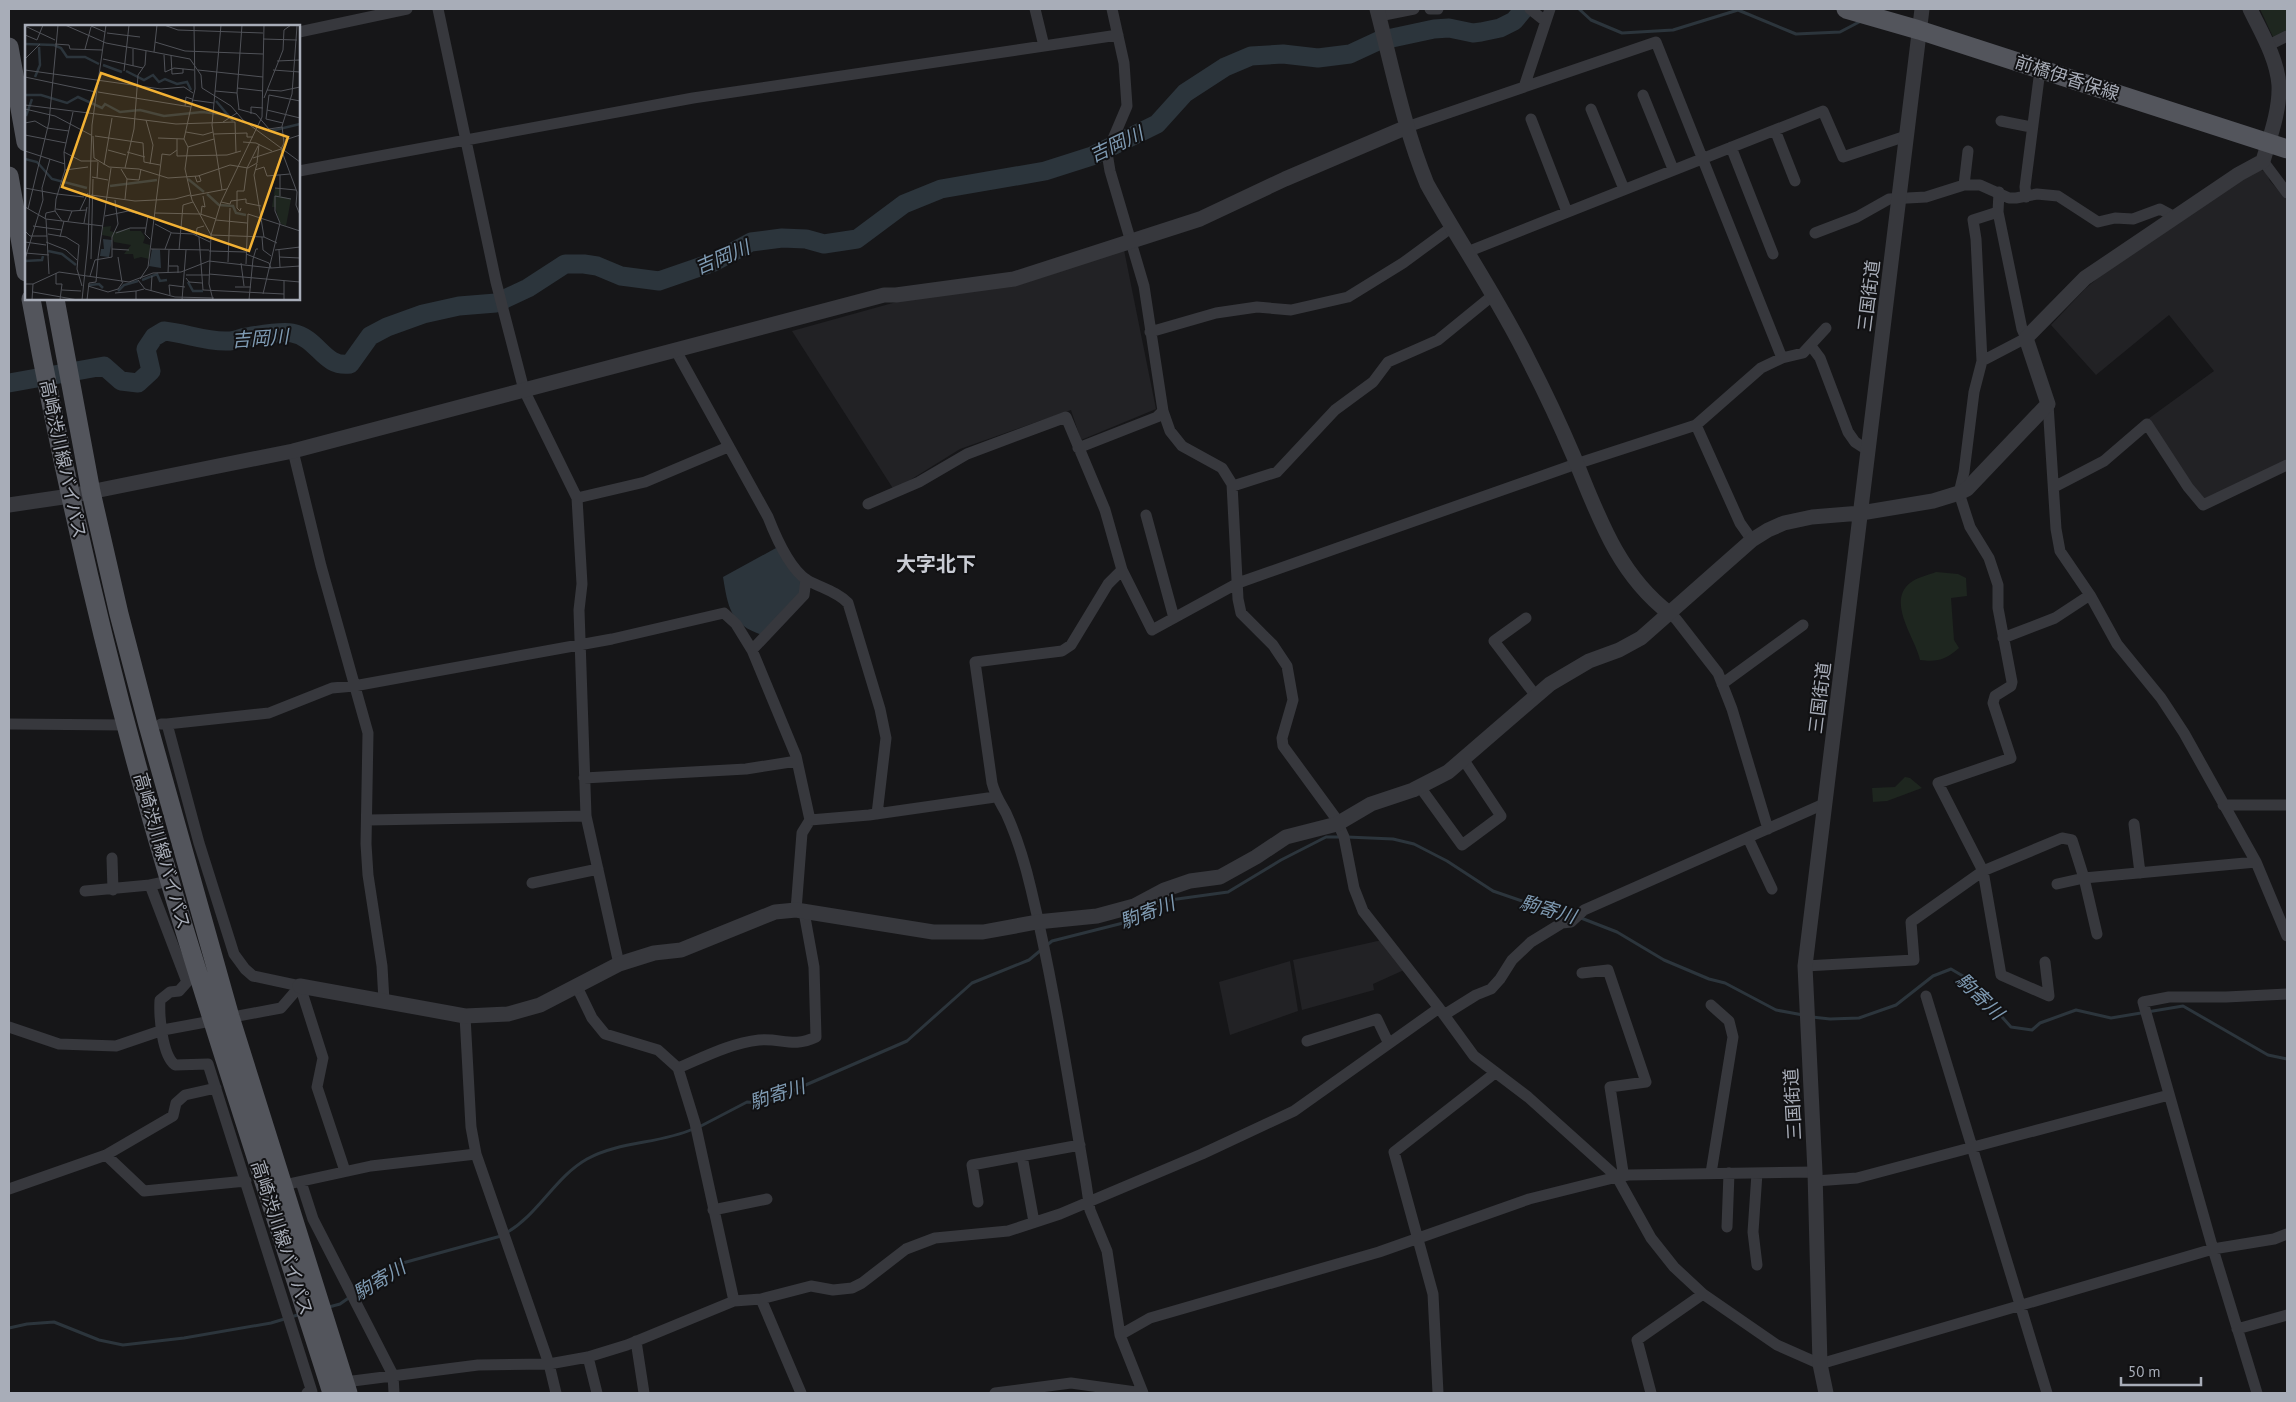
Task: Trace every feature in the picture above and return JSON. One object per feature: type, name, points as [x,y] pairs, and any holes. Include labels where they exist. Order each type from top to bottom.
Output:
[{"type":"main road","name":"前橋伊香保線","points":[[1846,9],[1879,17],[2040,70],[2266,152],[2287,149]]},
{"type":"main road","points":[[9,47],[25,136]]},
{"type":"main road","points":[[9,176],[13,227],[25,269]]},
{"type":"main road","name":"高崎渋川線バイパス","points":[[31,300],[70,496],[126,725],[170,881],[221,1018],[342,1390]]},
{"type":"main road","name":"高崎渋川線バイパス","points":[[55,300],[91,492],[119,614],[221,1018],[292,1183],[342,1390]]},
{"type":"street","points":[[300,32],[407,9]]},
{"type":"street","points":[[438,9],[496,282],[524,390],[577,498],[582,584],[579,610],[586,816],[619,964]]},
{"type":"street","points":[[1035,9],[1044,46]]},
{"type":"street","points":[[1112,9],[1124,63],[1127,106],[1107,153],[1129,241],[1144,286],[1162,411],[1170,431],[1182,446],[1222,468],[1233,486],[1241,612],[1273,645],[1287,666],[1293,700],[1282,738],[1283,746],[1335,817],[1344,837],[1354,888],[1363,911],[1442,1011],[1474,1056],[1528,1098],[1617,1177],[1651,1238],[1674,1267],[1703,1294],[1777,1345],[1820,1364],[2213,1248],[2274,1238],[2287,1234]]},
{"type":"street","points":[[1414,9],[1379,17],[1417,159],[1427,184],[1527,356],[1555,412],[1606,535],[1619,558],[1636,581],[1657,604],[1676,619],[1718,673],[1732,709],[1768,829]]},
{"type":"street","points":[[1430,9],[1438,9]]},
{"type":"street","points":[[1524,87],[1550,9]]},
{"type":"street","name":"三国街道","points":[[1826,1393],[1820,1364],[1815,1176],[1805,966],[1922,9]]},
{"type":"street","points":[[1982,361],[2026,338],[2085,278],[2239,174],[2266,152],[2277,107],[2279,84],[2273,59],[2250,9]]},
{"type":"street","points":[[1532,10],[1545,21]]},
{"type":"street","points":[[300,171],[693,98],[1118,35]]},
{"type":"street","points":[[2267,46],[2287,36]]},
{"type":"street","points":[[9,505],[70,496],[293,451],[884,295],[1014,279],[1200,219],[1285,179],[1408,127],[1656,42],[1782,358]]},
{"type":"street","points":[[2026,197],[2025,187],[2040,70]]},
{"type":"street","points":[[1643,95],[1673,169]]},
{"type":"street","points":[[1591,109],[1624,189]]},
{"type":"street","points":[[1466,252],[1823,111],[1843,157],[1906,136]]},
{"type":"street","points":[[1531,119],[1567,212]]},
{"type":"street","points":[[2001,121],[2032,127]]},
{"type":"street","points":[[1775,130],[1795,181]]},
{"type":"street","points":[[1731,147],[1772,254]]},
{"type":"street","points":[[1964,185],[1968,151]]},
{"type":"street","points":[[2266,152],[2287,193]]},
{"type":"street","points":[[1815,233],[1857,217],[1878,203],[1900,197],[1926,197],[1964,185],[1980,185],[2010,198],[2037,194],[2058,196],[2098,222],[2115,218],[2133,219],[2160,209],[2175,217]]},
{"type":"street","points":[[1999,192],[1998,212],[2022,329],[2048,404],[2056,529],[2060,552],[2090,595],[2118,644],[2161,698],[2184,733],[2256,862],[2287,936]]},
{"type":"street","points":[[1998,212],[1973,220],[1976,239],[1982,361],[1974,392],[1964,472],[1959,493],[1970,527],[1989,558],[1998,585],[1998,608],[2011,686],[1995,696],[1993,704],[2011,758],[1938,783],[1983,871],[2001,975],[2049,996],[2045,962]]},
{"type":"street","points":[[1150,332],[1216,313],[1257,307],[1291,310],[1348,297],[1403,263],[1452,227]]},
{"type":"street","points":[[1233,486],[1277,472],[1335,410],[1373,382],[1388,362],[1438,340],[1492,296]]},
{"type":"street","points":[[868,504],[920,482],[967,454],[1066,417],[1104,510],[1122,570],[1152,630],[1238,583],[1576,464],[1696,425],[1761,368],[1782,358],[1803,353],[1826,328]]},
{"type":"street","points":[[1811,346],[1820,358],[1848,432],[1855,442],[1868,451]]},
{"type":"street","points":[[675,349],[768,517],[778,544],[806,579],[841,596],[848,603],[880,709],[886,738],[877,814]]},
{"type":"street","points":[[167,724],[200,843],[234,954],[253,976],[300,986],[465,1016],[494,1016],[540,1006],[576,985],[619,964],[654,953],[681,950],[775,912],[800,911],[933,932],[983,932],[1037,922],[1097,916],[1134,906],[1164,890],[1190,881],[1220,877],[1256,858],[1286,837],[1337,824],[1371,804],[1420,787],[1448,772],[1536,696],[1569,672],[1641,638],[1752,540],[1768,530],[1784,523],[1812,517],[1861,513],[1933,502],[1959,493],[1967,489],[2048,404]]},
{"type":"street","points":[[1078,448],[1157,417],[1162,411]]},
{"type":"street","points":[[2054,487],[2104,461],[2147,424],[2188,487],[2203,506],[2287,465]]},
{"type":"street","points":[[1696,425],[1740,523],[1752,540]]},
{"type":"street","points":[[577,498],[645,482],[728,447]]},
{"type":"street","points":[[293,451],[321,566],[368,733],[368,820],[366,844],[368,875],[382,966],[384,1001]]},
{"type":"street","points":[[1146,515],[1174,618]]},
{"type":"street","points":[[995,1393],[1056,1389],[1071,1383],[1143,1393],[1120,1335],[1107,1251],[1088,1201],[1080,1145],[1053,997],[1031,889],[1017,841],[1005,812],[995,797],[975,662],[1062,652],[1071,645],[1108,584],[1122,570]]},
{"type":"street","points":[[752,650],[804,595],[806,579]]},
{"type":"street","points":[[2004,638],[2055,618],[2090,595]]},
{"type":"street","points":[[148,725],[269,713],[332,688],[354,686],[612,639],[724,613],[736,624],[752,650],[797,761],[810,820],[802,833],[800,911],[814,967],[816,1037],[794,1044],[774,1040],[751,1042],[720,1050],[678,1068]]},
{"type":"street","points":[[1526,618],[1494,641],[1536,696]]},
{"type":"street","points":[[1722,684],[1803,626]]},
{"type":"street","points":[[9,724],[126,725]]},
{"type":"street","points":[[1420,787],[1462,845],[1501,816],[1463,759]]},
{"type":"street","points":[[584,778],[746,769],[797,761]]},
{"type":"street","points":[[810,820],[877,814],[995,797]]},
{"type":"street","points":[[342,1390],[393,1375],[478,1365],[549,1364],[588,1356],[636,1341],[734,1301],[761,1299],[811,1286],[833,1290],[852,1288],[862,1283],[906,1249],[935,1238],[1008,1231],[1088,1201],[1202,1154],[1294,1111],[1388,1042],[1442,1011],[1492,989],[1512,960],[1531,942],[1562,923],[1576,917],[1584,910],[1826,803]]},
{"type":"street","points":[[2223,805],[2287,805]]},
{"type":"street","points":[[368,820],[586,816]]},
{"type":"street","points":[[2134,824],[2140,873]]},
{"type":"street","points":[[1748,838],[1772,889]]},
{"type":"street","points":[[1805,966],[1914,960],[1911,922],[1983,871],[2062,838],[2072,840],[2084,878],[2097,934]]},
{"type":"street","points":[[112,858],[113,890]]},
{"type":"street","points":[[2057,884],[2084,878],[2256,862]]},
{"type":"street","points":[[532,883],[598,869]]},
{"type":"street","points":[[85,891],[113,890],[170,881]]},
{"type":"street","points":[[150,885],[186,982],[179,991],[170,992],[160,1000],[166,1053],[174,1065],[208,1064],[246,1181],[310,1393]]},
{"type":"street","points":[[1582,973],[1608,970],[1646,1082],[1610,1087],[1623,1172],[1617,1177]]},
{"type":"street","points":[[576,985],[592,1018],[606,1034],[658,1050],[678,1068],[695,1123],[734,1301]]},
{"type":"street","points":[[9,1027],[59,1044],[116,1046],[163,1030],[281,1008],[300,986]]},
{"type":"street","points":[[300,986],[323,1058],[318,1087],[345,1171]]},
{"type":"street","points":[[2257,1393],[2213,1248],[2143,1002],[2169,997],[2287,994]]},
{"type":"street","points":[[1926,996],[2047,1393]]},
{"type":"street","points":[[1711,1174],[1733,1037],[1729,1021],[1712,1005]]},
{"type":"street","points":[[465,1016],[471,1127],[476,1154],[549,1364],[556,1393]]},
{"type":"street","points":[[1307,1041],[1377,1019],[1388,1042]]},
{"type":"street","points":[[1438,1393],[1433,1294],[1394,1152],[1495,1073]]},
{"type":"street","points":[[9,1189],[106,1155],[173,1116],[176,1102],[185,1096],[216,1088]]},
{"type":"street","points":[[1120,1335],[1150,1318],[1419,1239],[1529,1199],[1617,1177],[1628,1175],[1757,1173],[1856,1178],[1973,1149],[2169,1095]]},
{"type":"street","points":[[978,1202],[972,1166],[1080,1145]]},
{"type":"street","points":[[394,1393],[393,1375],[313,1219],[292,1183],[371,1166],[476,1154]]},
{"type":"street","points":[[106,1155],[144,1191],[246,1181]]},
{"type":"street","points":[[1022,1156],[1034,1222]]},
{"type":"street","points":[[1727,1226],[1729,1173]]},
{"type":"street","points":[[1757,1173],[1753,1232],[1757,1265]]},
{"type":"street","points":[[713,1210],[767,1199]]},
{"type":"street","points":[[1651,1393],[1637,1340],[1703,1294]]},
{"type":"street","points":[[761,1299],[801,1393]]},
{"type":"street","points":[[2237,1329],[2287,1315]]},
{"type":"street","points":[[636,1341],[644,1393]]},
{"type":"street","points":[[588,1356],[597,1393]]},
{"type":"shaded area","points":[[2260,9],[2287,9],[2287,33],[2274,39]]},
{"type":"shaded area","points":[[2259,169],[2266,172],[2270,181],[2287,200],[2287,461],[2204,499],[2183,472],[2148,419],[2214,371],[2169,315],[2096,375],[2051,325],[2085,289],[2113,265]]},
{"type":"shaded area","points":[[1124,250],[1156,409],[1081,440],[1071,410],[960,449],[894,490],[792,331],[900,301],[1022,284]]},
{"type":"shaded area","points":[[776,548],[803,583],[801,594],[762,635],[743,626],[732,613],[723,577]]},
{"type":"shaded area","points":[[1936,572],[1958,574],[1966,578],[1967,596],[1951,598],[1954,640],[1959,648],[1941,659],[1932,661],[1920,660],[1904,621],[1901,600],[1903,591],[1910,583]]},
{"type":"shaded area","points":[[1905,777],[1910,778],[1922,788],[1887,801],[1873,802],[1872,788],[1895,787]]},
{"type":"shaded area","points":[[1382,940],[1404,970],[1373,984],[1374,990],[1302,1010],[1293,960]]},
{"type":"shaded area","points":[[1290,961],[1298,1011],[1230,1035],[1219,982]]},
{"type":"waterway","name":"吉岡川","points":[[9,383],[104,366],[121,381],[138,383],[151,371],[146,349],[154,337],[164,331],[220,341],[282,332],[292,333],[309,341],[333,362],[350,364],[370,336],[387,327],[423,314],[459,306],[496,303],[528,288],[565,264],[597,266],[621,276],[659,281],[714,262],[751,242],[782,238],[806,239],[824,244],[857,239],[904,204],[941,189],[1045,171],[1092,156],[1157,124],[1185,93],[1225,67],[1251,56],[1283,54],[1318,58],[1350,54],[1378,41],[1434,29],[1449,28],[1473,33],[1481,32],[1500,28],[1514,21],[1524,9]]},
{"type":"waterway","name":"吉岡川","points":[[1579,9],[1591,20],[1622,33],[1673,30],[1738,10],[1796,34],[1840,32],[1861,21]]},
{"type":"waterway","name":"駒寄川","points":[[1046,946],[1052,941],[1131,921],[1170,900],[1228,892],[1281,860],[1326,837],[1340,837]]},
{"type":"waterway","name":"駒寄川","points":[[1347,837],[1393,839],[1414,844],[1447,861],[1493,891],[1542,908],[1575,915]]},
{"type":"waterway","name":"駒寄川","points":[[1581,918],[1617,932],[1664,960],[1709,979],[1725,983],[1776,1010],[1803,1015]]},
{"type":"waterway","name":"駒寄川","points":[[699,1127],[747,1102],[762,1103],[778,1097],[907,1041],[972,983],[1029,960],[1041,950]]},
{"type":"waterway","name":"駒寄川","points":[[1812,1017],[1830,1019],[1859,1018],[1896,1005],[1933,976],[1951,969],[1968,979],[2011,1027],[2032,1030],[2040,1023],[2076,1010],[2111,1018],[2183,1006],[2268,1055],[2287,1059]]},
{"type":"waterway","name":"駒寄川","points":[[506,1233],[528,1216],[565,1176],[587,1159],[613,1149],[680,1134],[693,1129]]},
{"type":"waterway","name":"駒寄川","points":[[355,1293],[381,1273],[399,1264],[501,1236]]},
{"type":"waterway","name":"駒寄川","points":[[329,1307],[340,1304],[350,1297]]},
{"type":"waterway","name":"駒寄川","points":[[9,1328],[27,1324],[54,1322],[99,1340],[123,1345],[184,1338],[271,1323],[301,1314]]},
{"type":"district","name":"大字北下","points":[[936,564]]}]
